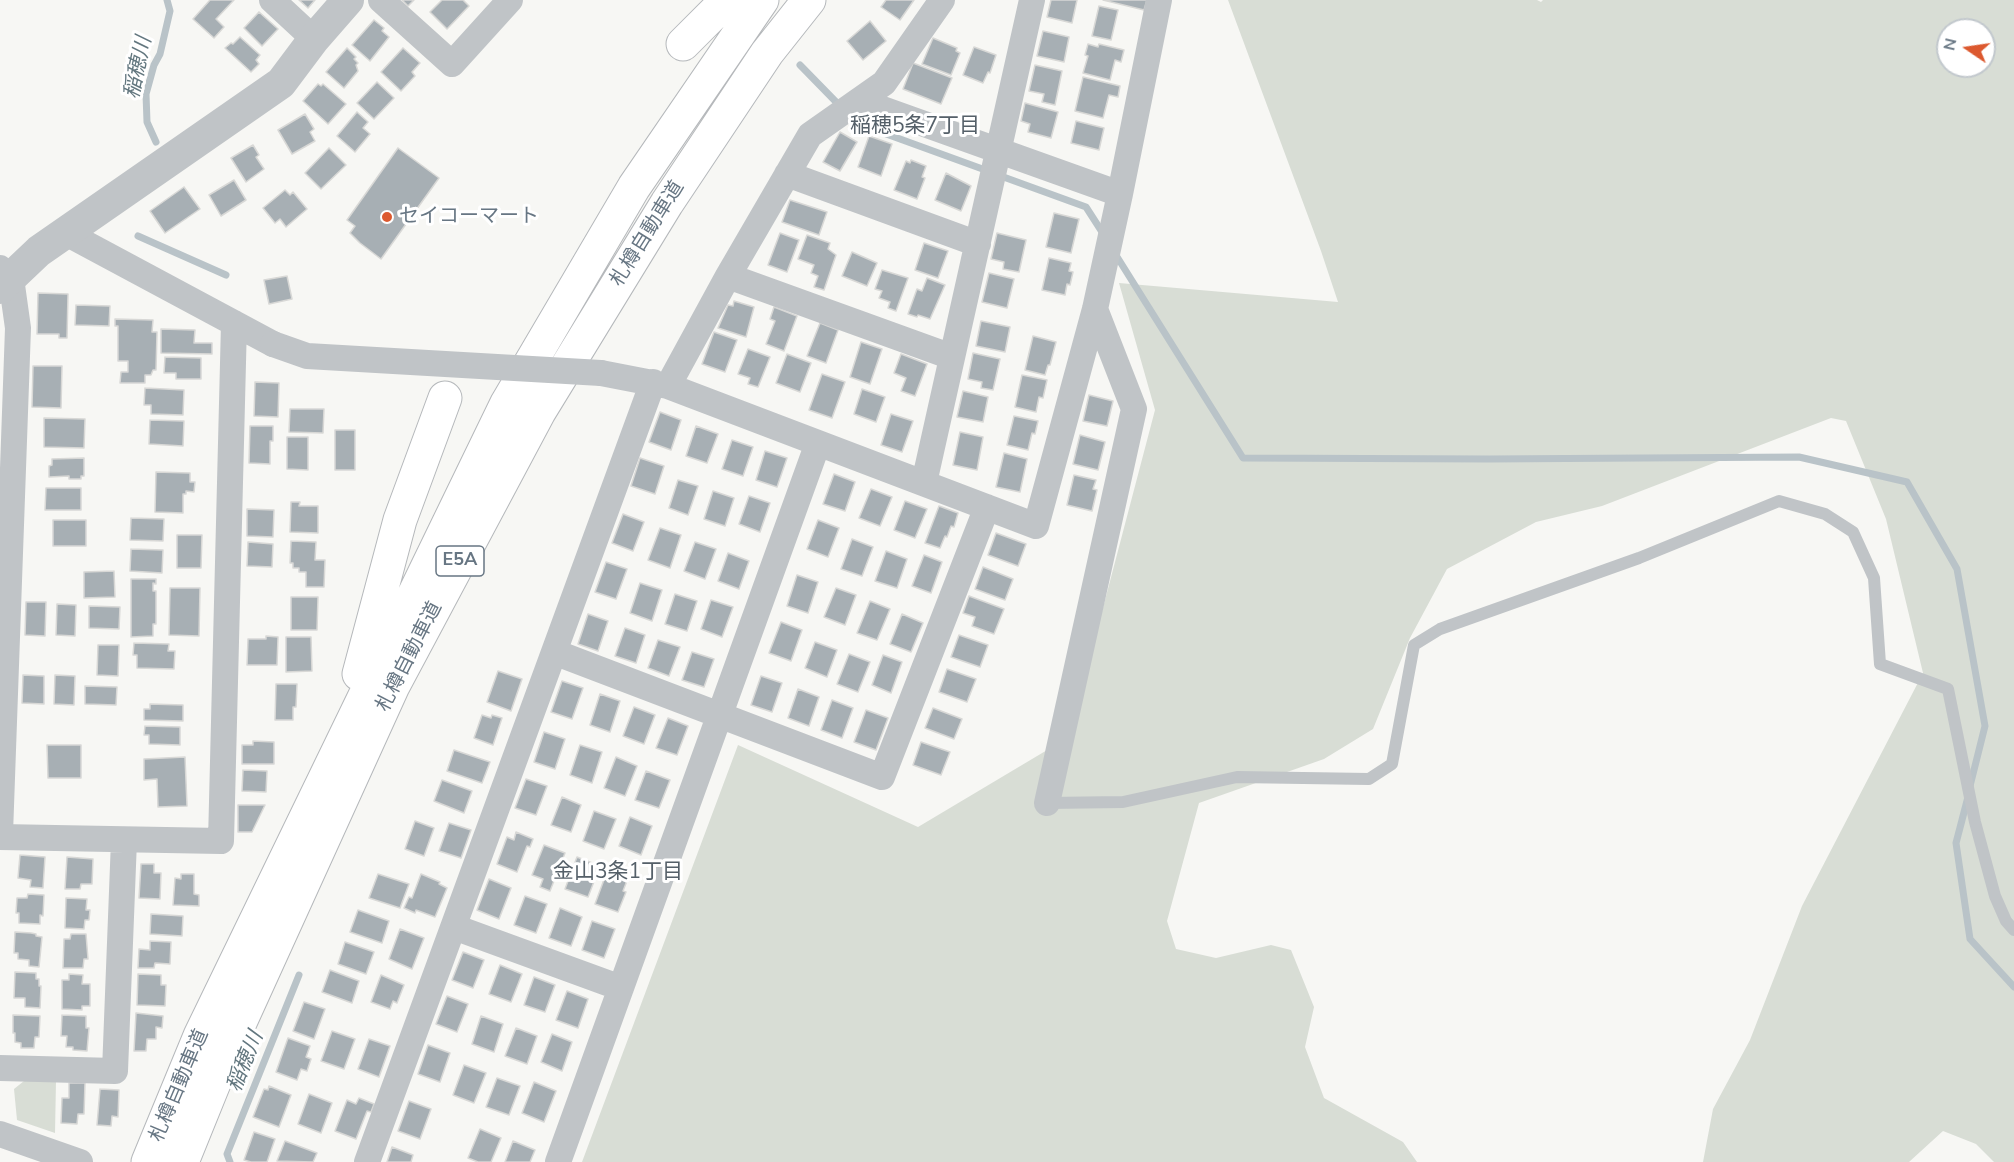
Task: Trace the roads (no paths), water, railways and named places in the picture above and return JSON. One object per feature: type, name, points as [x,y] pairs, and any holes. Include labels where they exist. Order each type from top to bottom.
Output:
[{"type":"highway","points":[[683,44],[727,0]]},
{"type":"highway","name":"札樽自動車道","points":[[148,1162],[200,1036],[507,403],[634,187],[762,0]]},
{"type":"highway","name":"札樽自動車道","points":[[183,1162],[227,1051],[393,686],[533,423],[667,203],[767,53],[809,0]]},
{"type":"highway","points":[[339,748],[400,520],[445,398]]},
{"type":"street","points":[[272,0],[314,39]]},
{"type":"street","points":[[234,323],[220,841],[0,836],[5,548],[18,328],[4,278],[39,251],[281,83],[314,39],[348,0]]},
{"type":"street","points":[[381,0],[452,64],[510,0]]},
{"type":"street","points":[[367,1162],[554,652],[661,384],[728,276],[810,135],[884,83],[942,0]]},
{"type":"street","points":[[924,483],[1032,0]]},
{"type":"street","points":[[66,233],[273,344],[307,356],[601,373],[661,384],[1036,526],[1095,309],[1159,0]]},
{"type":"street","points":[[859,102],[997,154],[1120,194]]},
{"type":"street","points":[[787,174],[978,244]]},
{"type":"street","points":[[728,276],[952,357]]},
{"type":"street","points":[[1047,803],[1134,409],[1095,309]]},
{"type":"street","points":[[558,1162],[818,443]]},
{"type":"street","points":[[554,652],[882,777],[987,507]]},
{"type":"street","points":[[0,1068],[115,1071],[124,840]]},
{"type":"street","points":[[454,927],[621,988]]},
{"type":"street","points":[[0,1134],[80,1162]]},
{"type":"lane","points":[[1047,803],[1124,802],[1237,777],[1369,778],[1392,764],[1414,645],[1440,630],[1639,558],[1779,501],[1825,514],[1853,532],[1874,578],[1880,664],[1948,689],[1974,816],[1995,896],[2006,921],[2014,930]]},
{"type":"waterway","name":"稲穂川","points":[[156,142],[147,122],[146,94],[154,65],[160,54],[170,11],[167,0]]},
{"type":"waterway","points":[[800,65],[841,107]]},
{"type":"waterway","points":[[849,115],[856,123],[988,171]]},
{"type":"waterway","points":[[998,175],[1086,207],[1104,235]]},
{"type":"waterway","name":"稲穂川","points":[[138,236],[226,275]]},
{"type":"waterway","points":[[1114,252],[1243,458],[1799,457],[1907,482],[1957,569],[1985,726],[1970,786]]},
{"type":"waterway","points":[[1968,797],[1956,843],[1970,939],[2014,987]]},
{"type":"waterway","name":"稲穂川","points":[[230,1162],[227,1154],[299,975]]},
{"type":"place","name":"セイコーマート","points":[[387,217]]},
{"type":"district","name":"稲穂5条7丁目","points":[[915,127]]},
{"type":"district","name":"金山3条1丁目","points":[[618,873]]}]
